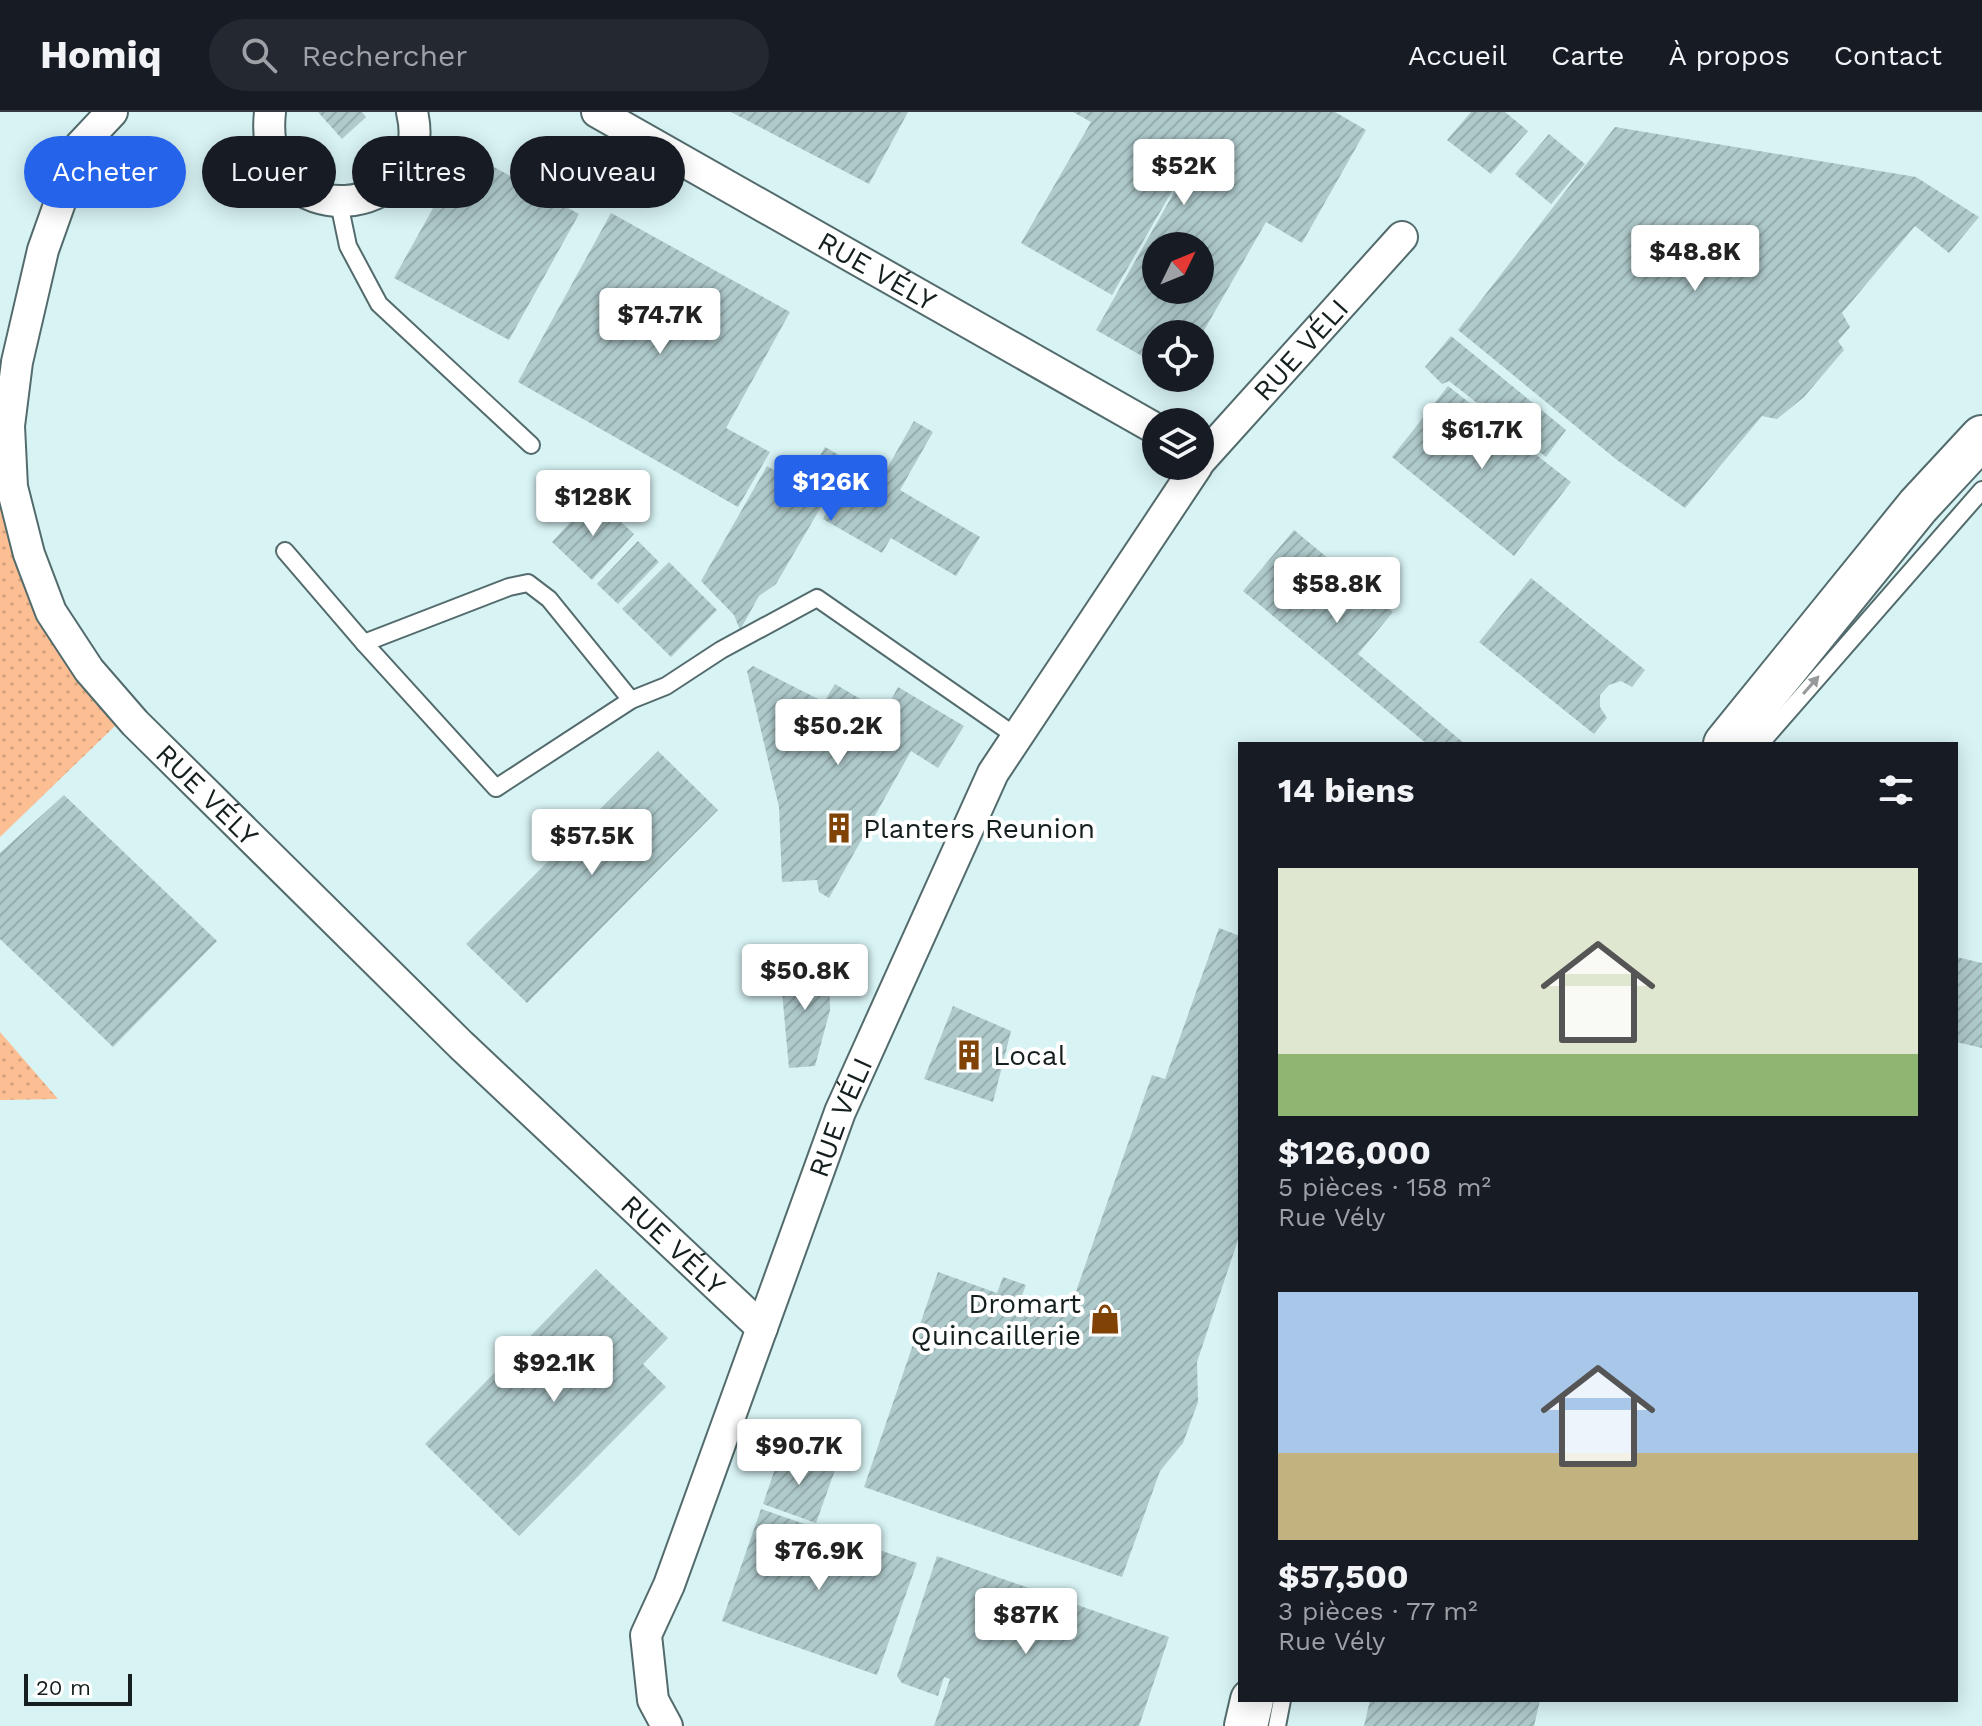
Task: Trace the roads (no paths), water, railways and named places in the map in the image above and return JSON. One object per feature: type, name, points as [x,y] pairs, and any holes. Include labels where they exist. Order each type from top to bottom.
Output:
[{"type":"main road","points":[[1727,742],[1918,506],[1982,437]]},
{"type":"main road","points":[[1246,1726],[1252,1702]]},
{"type":"street","name":"RUE VÉLY","points":[[112,112],[80,146],[43,250],[17,362],[9,426],[12,487],[29,554],[51,612],[89,670],[135,723],[461,1045],[762,1328]]},
{"type":"street","points":[[270,112],[270,148],[289,180],[303,192],[339,203],[375,195],[403,170],[415,134],[412,112]]},
{"type":"street","name":"RUE VÉLY","points":[[597,112],[1142,421]]},
{"type":"street","name":"RUE VÉLI","points":[[1214,444],[1402,237]]},
{"type":"street","name":"RUE VÉLI","points":[[667,1726],[653,1700],[646,1635],[669,1585],[840,1112],[993,773],[1186,480]]},
{"type":"lane","points":[[339,203],[348,246],[379,304],[531,445]]},
{"type":"lane","points":[[1762,742],[1982,490]]},
{"type":"lane","points":[[285,551],[496,788],[631,700],[666,686],[721,650],[817,598],[1017,737]]},
{"type":"lane","points":[[364,643],[509,587],[528,583],[549,599],[631,700]]},
{"type":"lane","points":[[1277,1726],[1282,1702]]},
{"type":"place","name":"Planters Reunion","points":[[839,828]]},
{"type":"place","name":"Local","points":[[969,1055]]},
{"type":"place","name":"Dromart Quincaillerie","points":[[1105,1319]]}]
